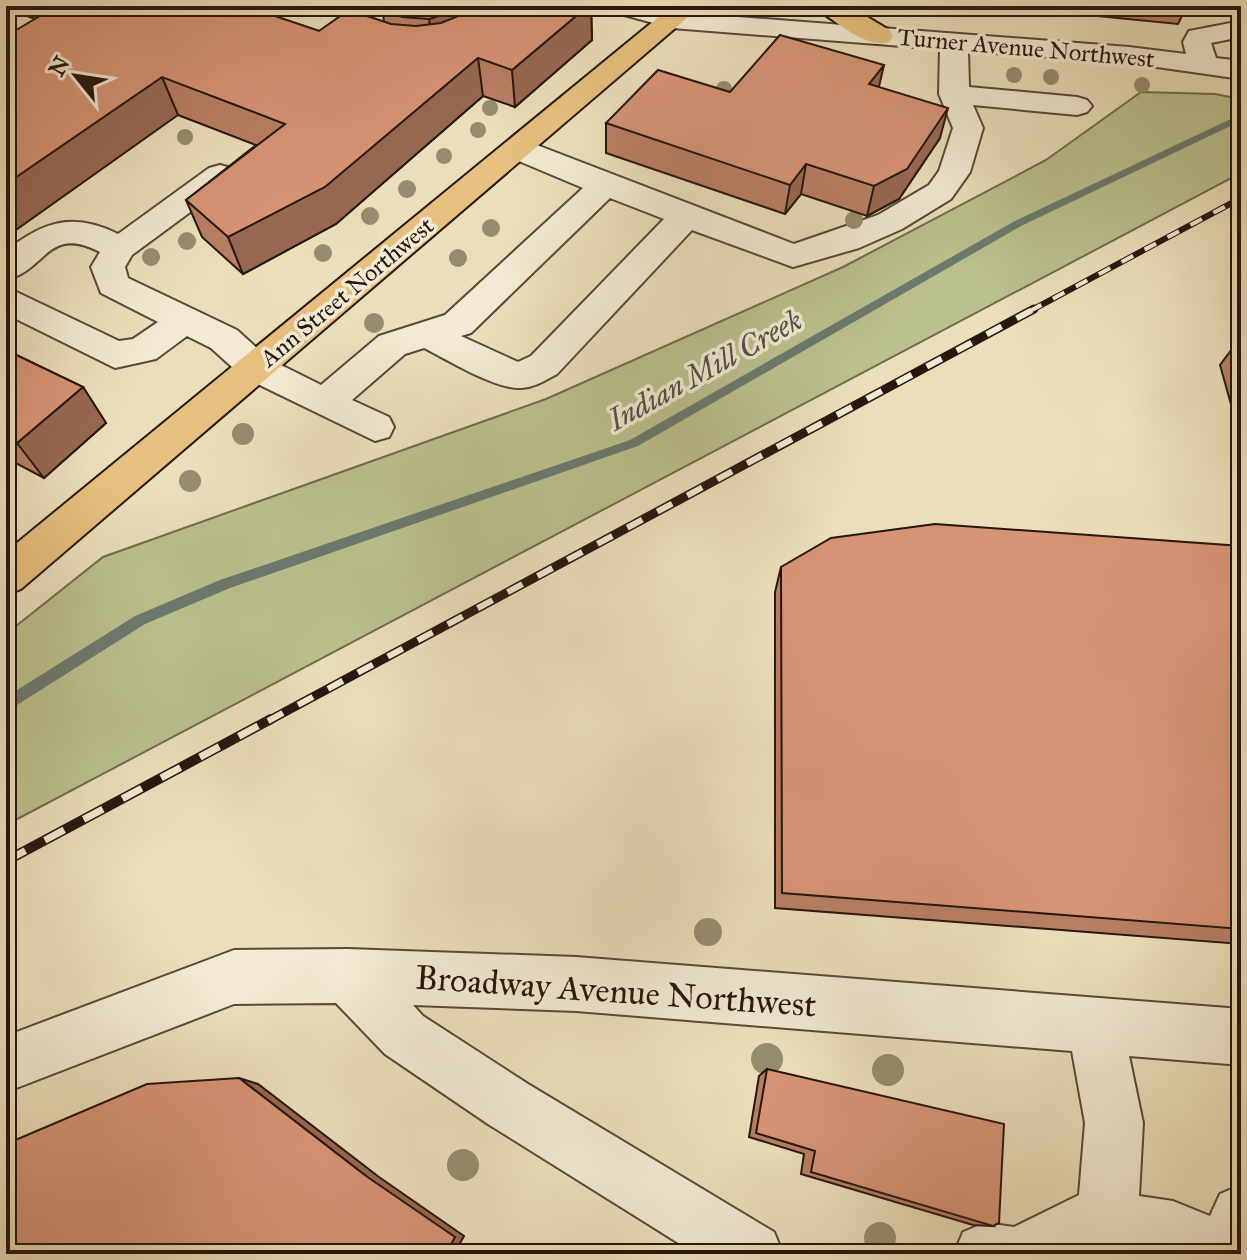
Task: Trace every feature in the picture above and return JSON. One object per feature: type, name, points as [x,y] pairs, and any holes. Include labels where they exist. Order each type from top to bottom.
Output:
[{"type":"main road","points":[[830,6],[879,36]]},
{"type":"main road","name":"Ann Street Northwest","points":[[7,576],[680,13]]},
{"type":"street","name":"Turner Avenue Northwest","points":[[622,6],[879,36],[1029,47],[1241,70]]},
{"type":"street","points":[[1203,64],[1197,42],[1199,37],[1241,29]]},
{"type":"street","points":[[518,149],[793,256],[847,240],[890,222],[940,192],[954,172],[968,128],[954,94],[954,43]]},
{"type":"street","points":[[954,94],[1077,106]]},
{"type":"street","points":[[220,175],[119,248],[108,267],[113,285],[224,339],[256,368],[375,427]]},
{"type":"street","points":[[324,403],[392,345],[458,324],[605,185]]},
{"type":"street","points":[[426,334],[513,375],[525,375],[544,365],[686,216]]},
{"type":"street","points":[[6,269],[45,239],[63,232],[78,231],[119,248]]},
{"type":"street","points":[[6,299],[115,355],[143,350],[185,320]]},
{"type":"street","points":[[348,976],[404,1035],[508,1104],[752,1254]]},
{"type":"street","name":"Broadway Avenue Northwest","points":[[6,1064],[234,977],[348,976],[576,984],[1241,1037]]},
{"type":"street","points":[[1095,1025],[1114,1123],[1111,1186],[1104,1221]]},
{"type":"street","points":[[1024,1254],[1092,1220],[1173,1231],[1225,1253],[1241,1215]]},
{"type":"street","points":[[985,1254],[1006,1254]]},
{"type":"green space","points":[[1141,92],[1215,94],[1241,99],[1241,173],[6,825],[6,634],[103,557],[546,399],[843,267],[1046,160]]},
{"type":"building","points":[[57,6],[245,6],[319,31],[353,7],[367,16],[391,24],[416,26],[441,23],[483,6],[588,6],[512,70],[478,58],[325,187],[228,237],[186,200],[285,124],[162,77],[6,184],[6,36]]},
{"type":"building","points":[[382,6],[461,6],[456,11],[429,19],[402,17]]},
{"type":"building","points":[[780,35],[884,65],[869,84],[948,108],[907,169],[874,186],[806,164],[790,185],[606,123],[658,70],[730,92]]},
{"type":"building","points":[[6,350],[83,387],[17,443],[6,438]]},
{"type":"building","points":[[935,524],[1241,546],[1241,929],[782,893],[781,567],[831,538]]},
{"type":"building","points":[[767,1069],[1004,1124],[999,1223],[993,1226],[811,1172],[815,1151],[756,1133]]},
{"type":"building","points":[[239,1078],[366,1176],[455,1237],[446,1254],[6,1254],[6,1144],[147,1084]]},
{"type":"waterway","name":"Indian Mill Creek","points":[[6,705],[140,620],[225,584],[634,443],[1017,224],[1238,119]]},
{"type":"railway","points":[[1030,311],[1241,198]]},
{"type":"railway","points":[[268,721],[1034,309]]},
{"type":"railway","points":[[6,861],[271,719]]}]
